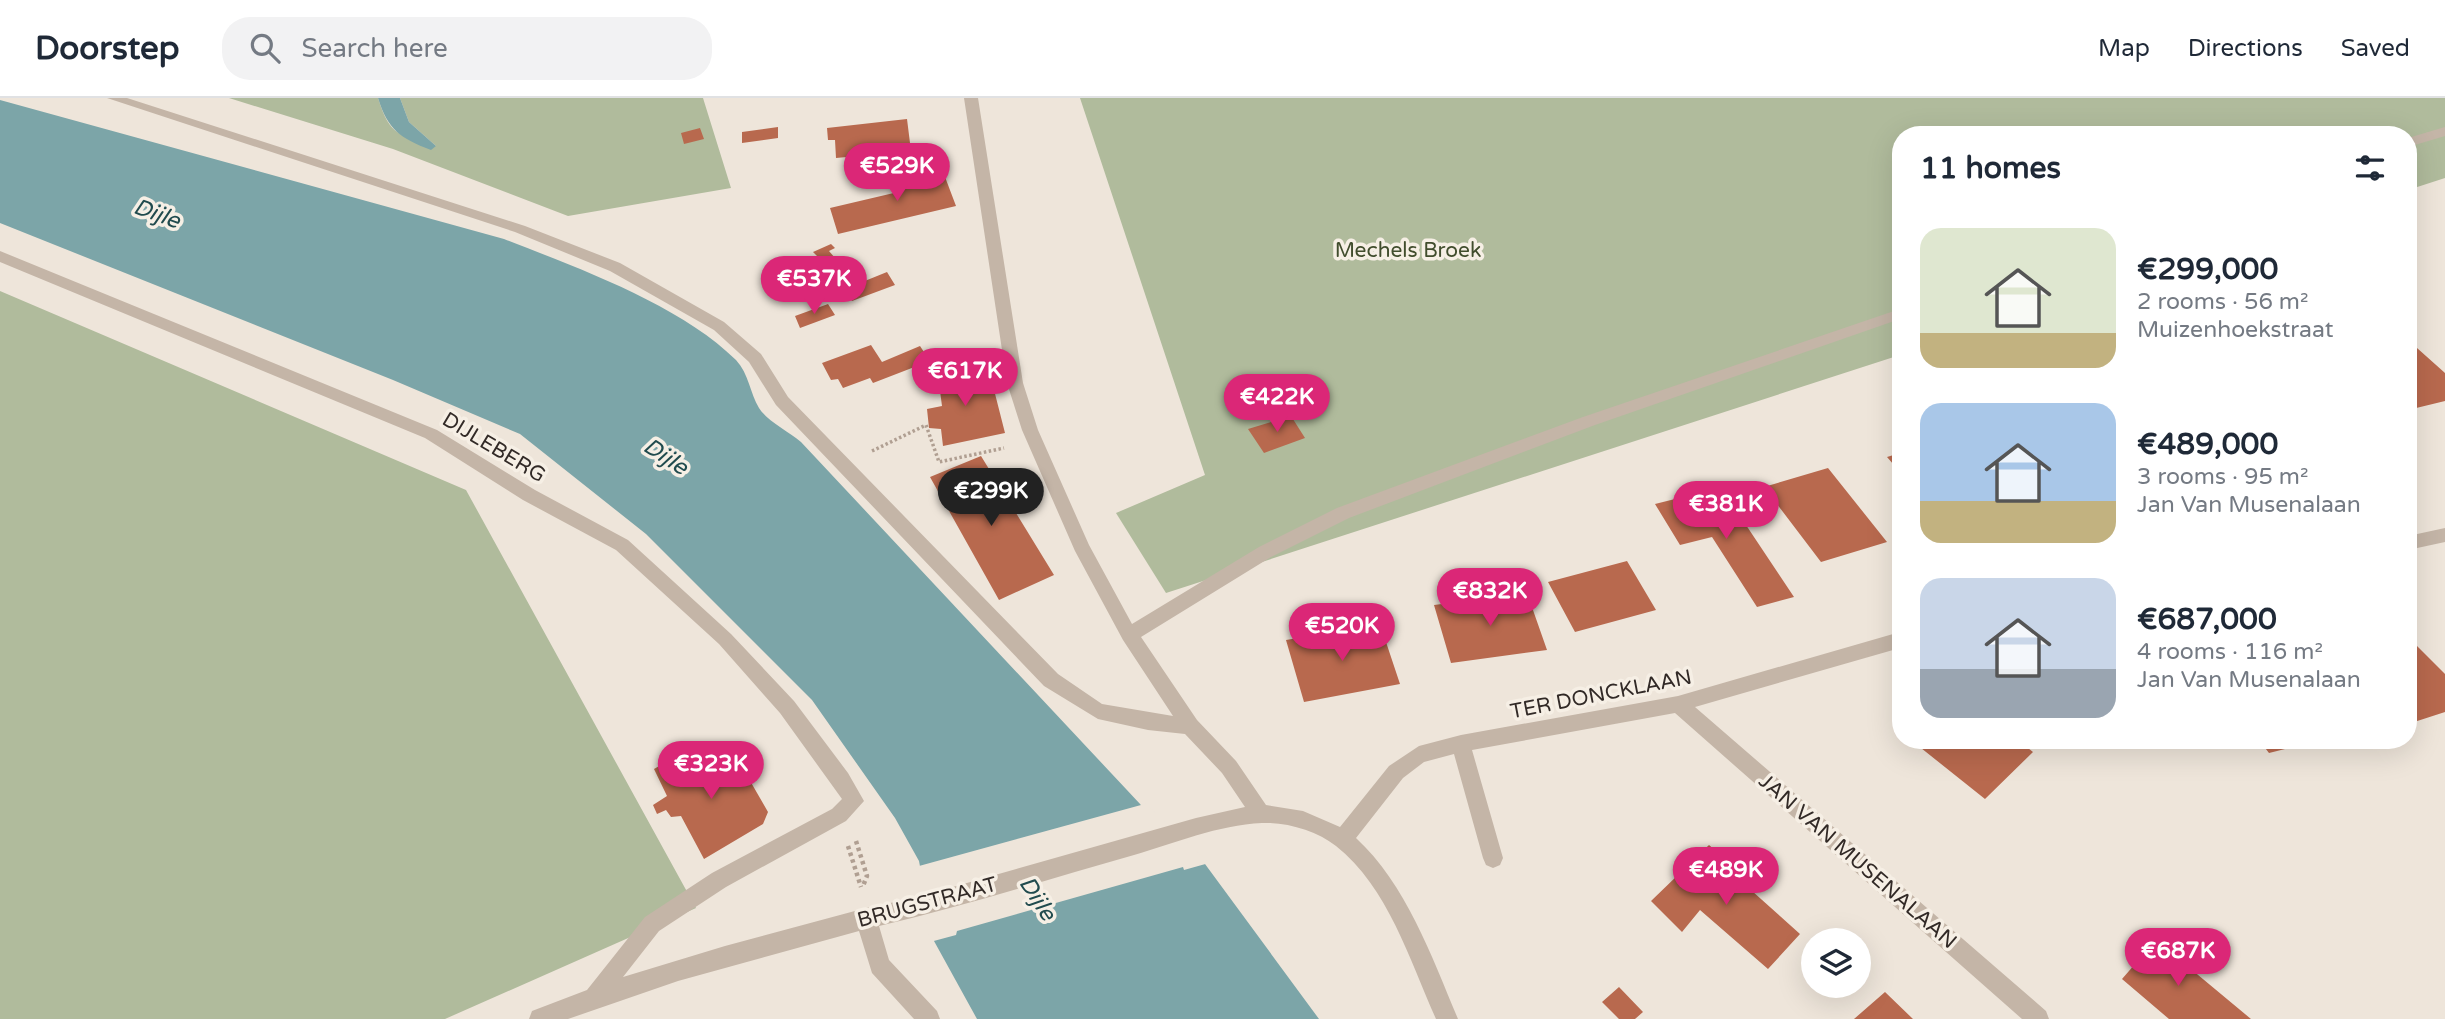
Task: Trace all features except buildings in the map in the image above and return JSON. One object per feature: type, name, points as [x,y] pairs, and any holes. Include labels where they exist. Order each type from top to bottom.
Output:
[{"type":"street","points":[[114,98],[520,229],[615,267],[719,326],[755,358],[782,401],[842,465],[1051,680],[1098,711],[1148,722],[1190,726]]},
{"type":"street","points":[[971,98],[1015,383],[1035,441],[1081,546],[1129,635],[1190,726],[1229,767],[1261,814]]},
{"type":"street","points":[[2417,140],[2445,131]]},
{"type":"street","name":"DIJLEBERG","points":[[0,256],[431,434],[529,495],[622,545],[725,639],[786,707],[841,779],[854,801],[839,815]]},
{"type":"street","points":[[1129,635],[1265,552],[1342,513],[1588,421],[1892,317]]},
{"type":"street","points":[[2417,541],[2445,535]]},
{"type":"street","name":"TER DONCKLAAN","points":[[1343,839],[1396,772],[1419,755],[1461,744],[1678,704],[1892,642]]},
{"type":"street","name":"JAN VAN MUSENALAAN","points":[[1678,704],[2038,1019]]},
{"type":"street","points":[[1461,744],[1493,858]]},
{"type":"street","name":"BRUGSTRAAT","points":[[540,1019],[595,996],[1208,824],[1261,814],[1297,818],[1343,839]]},
{"type":"street","name":"BRUGSTRAAT","points":[[595,996],[652,924],[719,880],[839,815]]},
{"type":"street","points":[[1343,839],[1366,861],[1383,885],[1447,1019]]},
{"type":"street","points":[[866,918],[880,966],[929,1019]]},
{"type":"path","points":[[842,465],[926,425],[939,462],[1035,441]]},
{"type":"path","points":[[839,815],[862,890],[866,918]]},
{"type":"path","points":[[857,843],[867,876]]},
{"type":"green space","points":[[229,98],[378,98],[387,120],[398,132],[436,146],[409,122],[400,98],[703,98],[731,188],[568,216],[393,149]]},
{"type":"green space","name":"Mechels Broek","points":[[1080,98],[2445,98],[2445,178],[2417,187],[2417,126],[1892,126],[1892,358],[1166,593],[1116,513],[1205,475]]},
{"type":"green space","points":[[0,291],[466,490],[696,908],[445,1019],[0,1019]]},
{"type":"water","points":[[378,98],[400,98],[409,122],[436,146],[431,150],[403,137],[386,118]]},
{"type":"water","name":"Dijle","points":[[0,100],[504,239],[626,289],[713,340],[740,365],[763,413],[801,442],[1141,805],[1205,864],[1319,1019],[977,1019],[934,941],[919,861],[895,818],[812,700],[646,534],[520,434],[393,380],[0,223]]},
{"type":"pier","points":[[1143,801],[1209,863],[1184,870],[1183,867],[957,931],[956,935],[930,942],[915,864],[918,863],[919,866],[1141,805],[1140,802]]}]
